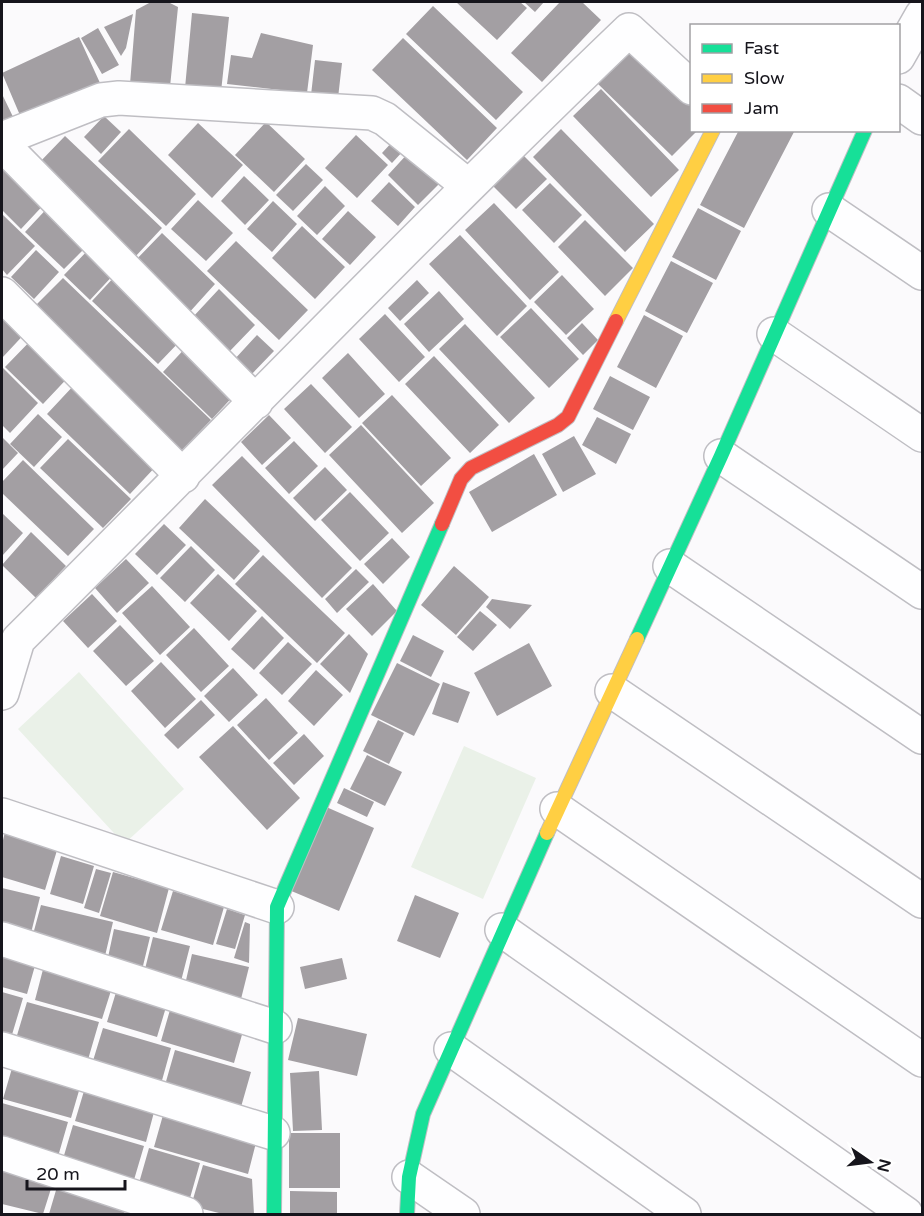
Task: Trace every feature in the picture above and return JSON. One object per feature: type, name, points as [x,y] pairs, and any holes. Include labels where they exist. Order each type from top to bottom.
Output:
[{"type":"street","points":[[900,54],[922,15]]},
{"type":"street","points":[[2,693],[10,632],[183,476],[467,185],[629,30],[690,86]]},
{"type":"street","points":[[2,138],[101,100],[119,99],[372,113],[385,119],[467,185]]},
{"type":"street","points":[[900,103],[922,118]]},
{"type":"street","points":[[274,1215],[277,907],[461,479],[471,468],[558,425],[568,417],[712,132]]},
{"type":"street","points":[[407,1215],[409,1177],[423,1114],[502,930],[721,456],[864,132]]},
{"type":"street","points":[[2,144],[256,402]]},
{"type":"street","points":[[829,210],[922,273]]},
{"type":"street","points":[[2,294],[183,476]]},
{"type":"street","points":[[774,334],[922,435]]},
{"type":"street","points":[[721,456],[922,592]]},
{"type":"street","points":[[670,566],[922,737]]},
{"type":"street","points":[[612,691],[922,901]]},
{"type":"street","points":[[557,809],[922,1060]]},
{"type":"street","points":[[2,815],[277,907]]},
{"type":"street","points":[[502,930],[906,1215]]},
{"type":"street","points":[[2,939],[275,1027]]},
{"type":"street","points":[[2,1049],[273,1133]]},
{"type":"street","points":[[451,1049],[684,1215]]},
{"type":"street","points":[[2,1153],[186,1215]]},
{"type":"street","points":[[409,1177],[463,1215]]},
{"type":"shaded area","points":[[79,672],[184,789],[124,844],[18,729]]},
{"type":"shaded area","points":[[464,746],[536,778],[483,899],[411,867]]},
{"type":"building","points":[[151,2],[168,2],[178,7],[170,87],[130,84],[136,10]]},
{"type":"building","points":[[456,2],[520,2],[527,8],[497,40]]},
{"type":"building","points":[[524,2],[544,2],[535,12]]},
{"type":"building","points":[[560,2],[582,2],[601,20],[542,82],[511,53]]},
{"type":"building","points":[[433,6],[523,92],[496,120],[406,34]]},
{"type":"building","points":[[192,13],[229,17],[221,92],[185,88]]},
{"type":"building","points":[[133,14],[126,48],[121,56],[104,27]]},
{"type":"building","points":[[98,28],[119,65],[102,74],[81,38]]},
{"type":"building","points":[[261,33],[313,45],[307,93],[227,84],[231,55],[252,58]]},
{"type":"building","points":[[79,37],[100,83],[22,120],[2,73]]},
{"type":"building","points":[[403,38],[497,128],[467,160],[372,70]]},
{"type":"building","points":[[629,47],[690,106],[690,132],[696,132],[672,156],[596,82]]},
{"type":"building","points":[[315,60],[342,63],[338,98],[311,95]]},
{"type":"building","points":[[601,89],[679,170],[651,197],[573,116]]},
{"type":"building","points":[[2,94],[15,121],[2,128]]},
{"type":"building","points":[[104,116],[121,132],[101,154],[84,137]]},
{"type":"building","points":[[266,122],[305,159],[274,192],[235,155]]},
{"type":"building","points":[[198,123],[243,165],[212,198],[168,155]]},
{"type":"building","points":[[129,129],[196,194],[166,226],[98,161]]},
{"type":"building","points":[[561,129],[654,224],[625,252],[533,157]]},
{"type":"building","points":[[738,132],[794,132],[744,228],[700,205]]},
{"type":"building","points":[[356,135],[388,165],[357,198],[325,168]]},
{"type":"building","points":[[65,136],[162,228],[134,258],[37,165]]},
{"type":"building","points":[[394,140],[404,150],[392,163],[382,153]]},
{"type":"building","points":[[2,151],[50,198],[21,229],[2,210]]},
{"type":"building","points":[[410,151],[442,181],[418,205],[388,175]]},
{"type":"building","points":[[524,156],[547,179],[516,209],[493,186]]},
{"type":"building","points":[[306,164],[323,180],[293,211],[276,195]]},
{"type":"building","points":[[244,176],[269,200],[245,225],[221,201]]},
{"type":"building","points":[[389,182],[415,207],[398,226],[371,201]]},
{"type":"building","points":[[550,183],[582,215],[554,243],[522,210]]},
{"type":"building","points":[[325,186],[345,206],[317,235],[297,216]]},
{"type":"building","points":[[198,200],[233,233],[206,261],[171,229]]},
{"type":"building","points":[[273,201],[297,224],[272,252],[247,229]]},
{"type":"building","points":[[53,202],[93,240],[64,269],[25,232]]},
{"type":"building","points":[[494,203],[559,272],[530,300],[465,230]]},
{"type":"building","points":[[698,208],[741,231],[716,280],[672,257]]},
{"type":"building","points":[[348,211],[376,237],[350,265],[322,239]]},
{"type":"building","points":[[2,214],[35,246],[7,275],[2,269]]},
{"type":"building","points":[[585,220],[633,268],[605,296],[558,247]]},
{"type":"building","points":[[302,226],[345,267],[315,299],[272,258]]},
{"type":"building","points":[[162,233],[215,284],[187,315],[132,264]]},
{"type":"building","points":[[460,235],[527,306],[497,336],[429,264]]},
{"type":"building","points":[[236,241],[308,310],[279,340],[207,271]]},
{"type":"building","points":[[92,246],[118,270],[90,300],[64,275]]},
{"type":"building","points":[[36,250],[59,272],[34,299],[11,277]]},
{"type":"building","points":[[671,261],[713,283],[687,333],[645,311]]},
{"type":"building","points":[[116,275],[182,339],[158,364],[92,301]]},
{"type":"building","points":[[562,275],[594,309],[566,335],[534,302]]},
{"type":"building","points":[[63,278],[211,420],[179,453],[30,311]]},
{"type":"building","points":[[417,280],[429,293],[400,321],[388,308]]},
{"type":"building","points":[[219,289],[255,325],[228,353],[192,318]]},
{"type":"building","points":[[439,291],[464,319],[429,352],[404,324]]},
{"type":"building","points":[[2,300],[30,328],[2,358]]},
{"type":"building","points":[[531,308],[579,359],[549,388],[500,337]]},
{"type":"building","points":[[385,314],[425,357],[399,382],[359,339]]},
{"type":"building","points":[[644,315],[683,336],[656,388],[617,367]]},
{"type":"building","points":[[582,323],[598,340],[583,355],[567,338]]},
{"type":"building","points":[[465,324],[535,398],[509,423],[439,349]]},
{"type":"building","points":[[38,333],[76,369],[43,404],[5,367]]},
{"type":"building","points":[[257,335],[274,351],[249,377],[233,361]]},
{"type":"building","points":[[190,343],[239,390],[212,419],[163,372]]},
{"type":"building","points":[[348,353],[385,394],[359,418],[322,378]]},
{"type":"building","points":[[434,356],[499,425],[470,453],[405,384]]},
{"type":"building","points":[[2,367],[38,403],[10,433],[2,425]]},
{"type":"building","points":[[610,376],[650,397],[633,430],[593,409]]},
{"type":"building","points":[[76,383],[159,463],[130,494],[47,414]]},
{"type":"building","points":[[311,384],[352,427],[325,453],[284,409]]},
{"type":"building","points":[[392,395],[451,458],[421,486],[362,423]]},
{"type":"building","points":[[38,414],[62,437],[34,467],[10,444]]},
{"type":"building","points":[[269,415],[291,438],[262,465],[241,442]]},
{"type":"building","points":[[597,417],[631,434],[616,464],[582,445]]},
{"type":"building","points":[[361,425],[434,503],[402,533],[329,455]]},
{"type":"building","points":[[574,436],[596,474],[563,492],[542,454]]},
{"type":"building","points":[[2,437],[18,453],[2,470]]},
{"type":"building","points":[[68,439],[131,499],[103,528],[40,468]]},
{"type":"building","points":[[294,441],[318,466],[289,494],[265,468]]},
{"type":"building","points":[[534,454],[557,495],[492,532],[469,492]]},
{"type":"building","points":[[242,456],[352,568],[322,598],[212,485]]},
{"type":"building","points":[[23,460],[94,529],[68,556],[2,493],[2,482]]},
{"type":"building","points":[[325,467],[347,490],[315,521],[293,498]]},
{"type":"building","points":[[350,492],[389,533],[360,561],[321,520]]},
{"type":"building","points":[[205,499],[260,551],[234,580],[179,528]]},
{"type":"building","points":[[2,513],[23,533],[2,556]]},
{"type":"building","points":[[164,524],[186,545],[157,575],[135,554]]},
{"type":"building","points":[[31,532],[66,566],[36,598],[2,565]]},
{"type":"building","points":[[392,538],[410,557],[383,584],[364,564]]},
{"type":"building","points":[[191,546],[215,570],[185,602],[160,578]]},
{"type":"building","points":[[263,555],[345,633],[317,663],[235,584]]},
{"type":"building","points":[[126,559],[149,583],[117,613],[95,588]]},
{"type":"building","points":[[454,566],[489,597],[456,635],[421,605]]},
{"type":"building","points":[[356,569],[369,582],[337,613],[325,599]]},
{"type":"building","points":[[218,574],[257,611],[229,641],[190,603]]},
{"type":"building","points":[[373,584],[397,611],[372,636],[346,609]]},
{"type":"building","points":[[152,586],[190,627],[160,655],[122,613]]},
{"type":"building","points":[[92,594],[117,621],[88,648],[63,621]]},
{"type":"building","points":[[492,599],[532,605],[510,629],[486,607]]},
{"type":"building","points":[[480,611],[497,625],[473,651],[457,637]]},
{"type":"building","points":[[262,616],[284,638],[254,670],[231,649]]},
{"type":"building","points":[[120,625],[154,661],[126,686],[93,651]]},
{"type":"building","points":[[194,628],[229,666],[201,692],[166,655]]},
{"type":"building","points":[[349,634],[368,654],[350,693],[320,664]]},
{"type":"building","points":[[413,635],[444,651],[431,677],[400,661]]},
{"type":"building","points":[[288,642],[312,664],[282,695],[259,673]]},
{"type":"building","points":[[529,643],[552,686],[497,716],[474,673]]},
{"type":"building","points":[[161,662],[196,699],[165,728],[131,691]]},
{"type":"building","points":[[397,663],[440,684],[414,736],[371,715]]},
{"type":"building","points":[[233,668],[258,695],[229,722],[204,696]]},
{"type":"building","points":[[316,670],[343,695],[314,726],[288,701]]},
{"type":"building","points":[[443,682],[470,692],[458,723],[432,714]]},
{"type":"building","points":[[266,698],[298,733],[269,760],[237,725]]},
{"type":"building","points":[[201,700],[215,715],[178,749],[164,735]]},
{"type":"building","points":[[378,720],[404,733],[389,764],[363,751]]},
{"type":"building","points":[[233,726],[300,798],[267,830],[199,757]]},
{"type":"building","points":[[304,734],[324,756],[294,785],[273,763]]},
{"type":"building","points":[[367,755],[402,772],[385,806],[350,789]]},
{"type":"building","points":[[344,788],[374,802],[367,817],[337,803]]},
{"type":"building","points":[[324,806],[374,828],[339,911],[289,890]]},
{"type":"building","points":[[5,832],[58,847],[45,890],[2,877],[2,844]]},
{"type":"building","points":[[61,856],[94,866],[83,904],[50,894]]},
{"type":"building","points":[[96,869],[111,873],[99,913],[84,908]]},
{"type":"building","points":[[113,872],[169,888],[157,933],[100,916]]},
{"type":"building","points":[[2,888],[40,897],[31,933],[2,926]]},
{"type":"building","points":[[173,891],[224,907],[213,945],[161,930]]},
{"type":"building","points":[[415,895],[459,913],[440,958],[397,941]]},
{"type":"building","points":[[41,905],[113,922],[105,956],[32,938]]},
{"type":"building","points":[[227,909],[245,915],[235,949],[216,944]]},
{"type":"building","points":[[245,922],[250,924],[249,963],[234,958]]},
{"type":"building","points":[[114,929],[150,937],[142,970],[107,962]]},
{"type":"building","points":[[153,937],[190,946],[180,985],[143,977]]},
{"type":"building","points":[[2,945],[38,955],[27,994],[2,987]]},
{"type":"building","points":[[192,954],[249,967],[240,1003],[184,989]]},
{"type":"building","points":[[46,958],[115,978],[102,1019],[35,1000]]},
{"type":"building","points":[[342,958],[347,979],[305,989],[300,967]]},
{"type":"building","points":[[120,979],[170,994],[157,1037],[107,1022]]},
{"type":"building","points":[[2,992],[23,998],[11,1038],[2,1035]]},
{"type":"building","points":[[27,1002],[99,1022],[87,1063],[15,1042]]},
{"type":"building","points":[[172,1003],[245,1024],[234,1063],[161,1041]]},
{"type":"building","points":[[298,1018],[367,1034],[357,1076],[288,1060]]},
{"type":"building","points":[[103,1028],[171,1048],[161,1084],[92,1064]]},
{"type":"building","points":[[175,1050],[251,1072],[239,1114],[163,1092]]},
{"type":"building","points":[[15,1058],[83,1077],[71,1118],[3,1099]]},
{"type":"building","points":[[319,1071],[322,1130],[293,1131],[290,1073]]},
{"type":"building","points":[[87,1081],[157,1101],[146,1142],[75,1121]]},
{"type":"building","points":[[2,1103],[68,1122],[57,1160],[2,1144]]},
{"type":"building","points":[[165,1108],[258,1135],[248,1174],[154,1147]]},
{"type":"building","points":[[73,1125],[144,1146],[131,1190],[60,1169]]},
{"type":"building","points":[[289,1133],[340,1133],[340,1188],[289,1188]]},
{"type":"building","points":[[149,1148],[200,1163],[188,1205],[137,1190]]},
{"type":"building","points":[[2,1160],[55,1176],[43,1214],[2,1204]]},
{"type":"building","points":[[203,1165],[252,1179],[254,1214],[223,1214],[191,1206]]},
{"type":"building","points":[[59,1180],[128,1200],[124,1214],[49,1214]]},
{"type":"building","points":[[290,1191],[337,1192],[337,1214],[290,1214]]},
{"type":"traffic: fast","points":[[637,639],[721,456],[864,132]]},
{"type":"traffic: fast","points":[[274,1214],[277,907],[442,524]]},
{"type":"traffic: fast","points":[[407,1214],[409,1177],[423,1114],[547,833]]},
{"type":"traffic: slow","points":[[616,321],[712,132]]},
{"type":"traffic: slow","points":[[547,833],[637,639]]},
{"type":"traffic: jam","points":[[442,524],[461,479],[471,468],[558,425],[568,417],[616,321]]}]
